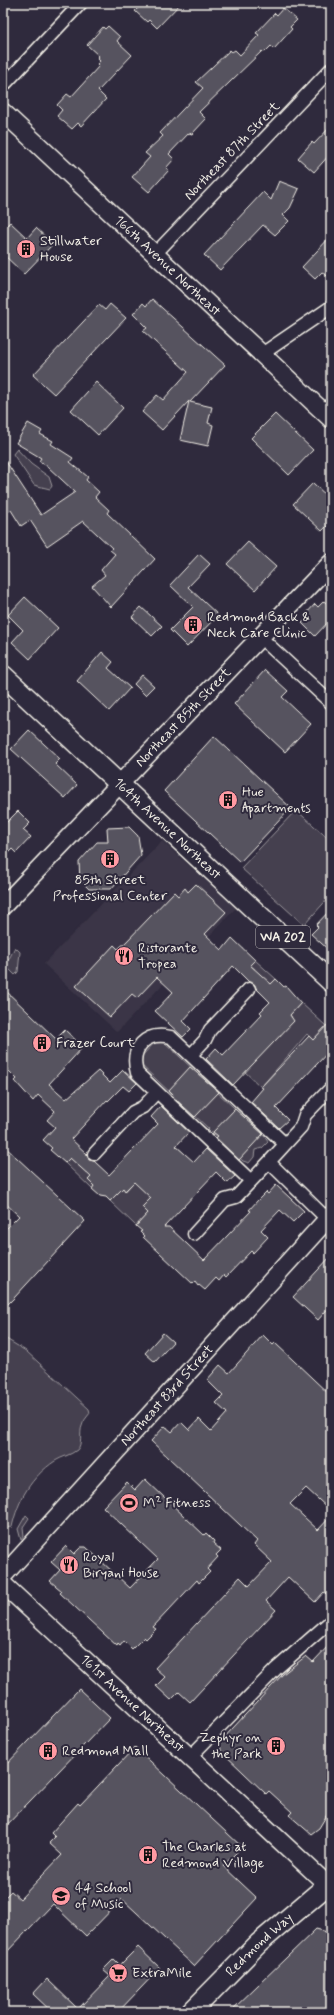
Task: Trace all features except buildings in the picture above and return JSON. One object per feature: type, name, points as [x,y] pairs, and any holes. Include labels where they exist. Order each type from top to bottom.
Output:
[{"type":"main road","name":"164th Avenue Northeast","points":[[3,675],[331,982]]},
{"type":"main road","name":"Redmond Way","points":[[191,2012],[259,1943],[330,1885]]},
{"type":"street","points":[[3,86],[81,3]]},
{"type":"street","name":"Northeast 87th Street","points":[[155,254],[331,69]]},
{"type":"street","name":"166th Avenue Northeast","points":[[3,112],[331,419]]},
{"type":"street","points":[[262,354],[331,307]]},
{"type":"street","name":"Northeast 85th Street","points":[[3,906],[331,563]]},
{"type":"street","points":[[260,637],[331,703]]},
{"type":"street","points":[[191,1055],[205,1040],[210,1030],[249,989]]},
{"type":"street","points":[[251,1181],[137,1073],[134,1062],[137,1050],[148,1038],[160,1034],[171,1037],[286,1144]]},
{"type":"street","points":[[194,1234],[225,1200],[236,1197],[286,1144],[301,1127],[305,1115],[331,1088]]},
{"type":"street","points":[[94,1154],[133,1112],[143,1107],[157,1092]]},
{"type":"street","points":[[269,1162],[329,1217]]},
{"type":"street","name":"Northeast 83rd Street","points":[[3,1576],[329,1217]]},
{"type":"street","name":"161st Avenue Northeast","points":[[3,1584],[330,1885]]},
{"type":"street","points":[[190,1757],[276,1669],[331,1622]]},
{"type":"shaded area","points":[[17,449],[31,464],[49,477],[52,486],[50,489],[34,485],[13,454]]},
{"type":"shaded area","points":[[296,810],[331,841],[331,895],[304,925],[241,868]]},
{"type":"shaded area","points":[[162,841],[236,908],[117,1032],[44,964]]},
{"type":"shaded area","points":[[15,947],[20,952],[18,972],[15,975],[4,964],[9,959]]},
{"type":"shaded area","points":[[255,960],[276,979],[262,994],[246,979],[255,969],[250,965]]},
{"type":"shaded area","points":[[301,1003],[326,1026],[313,1040],[307,1034],[261,1087],[225,1053],[229,1049],[248,1066],[292,1017],[290,1015]]},
{"type":"shaded area","points":[[157,1040],[162,1040],[267,1139],[268,1142],[262,1148],[255,1150],[254,1157],[249,1163],[243,1161],[140,1064],[139,1059]]},
{"type":"shaded area","points":[[156,1127],[191,1160],[150,1197],[151,1198],[143,1207],[148,1213],[136,1226],[110,1201],[123,1188],[126,1191],[137,1178]]},
{"type":"shaded area","points":[[85,1152],[100,1167],[88,1180],[94,1186],[92,1189],[65,1163],[70,1158]]},
{"type":"shaded area","points":[[3,1337],[26,1351],[89,1409],[90,1413],[85,1419],[81,1429],[79,1448],[55,1461],[39,1474],[22,1498],[12,1527],[3,1528]]},
{"type":"shaded area","points":[[26,1515],[29,1518],[23,1527],[24,1536],[21,1540],[18,1529]]},
{"type":"place","name":"Stillwater House","points":[[26,249]]},
{"type":"place","name":"Redmond Back & Neck Care Clinic","points":[[193,625]]},
{"type":"place","name":"Hue Apartments","points":[[228,800]]},
{"type":"place","name":"85th Street Professional Center","points":[[110,859]]},
{"type":"place","name":"Ristorante Tropea","points":[[124,956]]},
{"type":"place","name":"Frazer Court","points":[[42,1043]]},
{"type":"place","name":"M² Fitness","points":[[129,1503]]},
{"type":"place","name":"Royal Biryani House","points":[[69,1565]]},
{"type":"place","name":"Zephyr on the Park","points":[[276,1746]]},
{"type":"place","name":"Redmond Mall","points":[[48,1751]]},
{"type":"place","name":"The Charles at Redmond Village","points":[[148,1855]]},
{"type":"place","name":"44 School of Music","points":[[61,1896]]},
{"type":"place","name":"ExtraMile","points":[[118,1973]]}]
